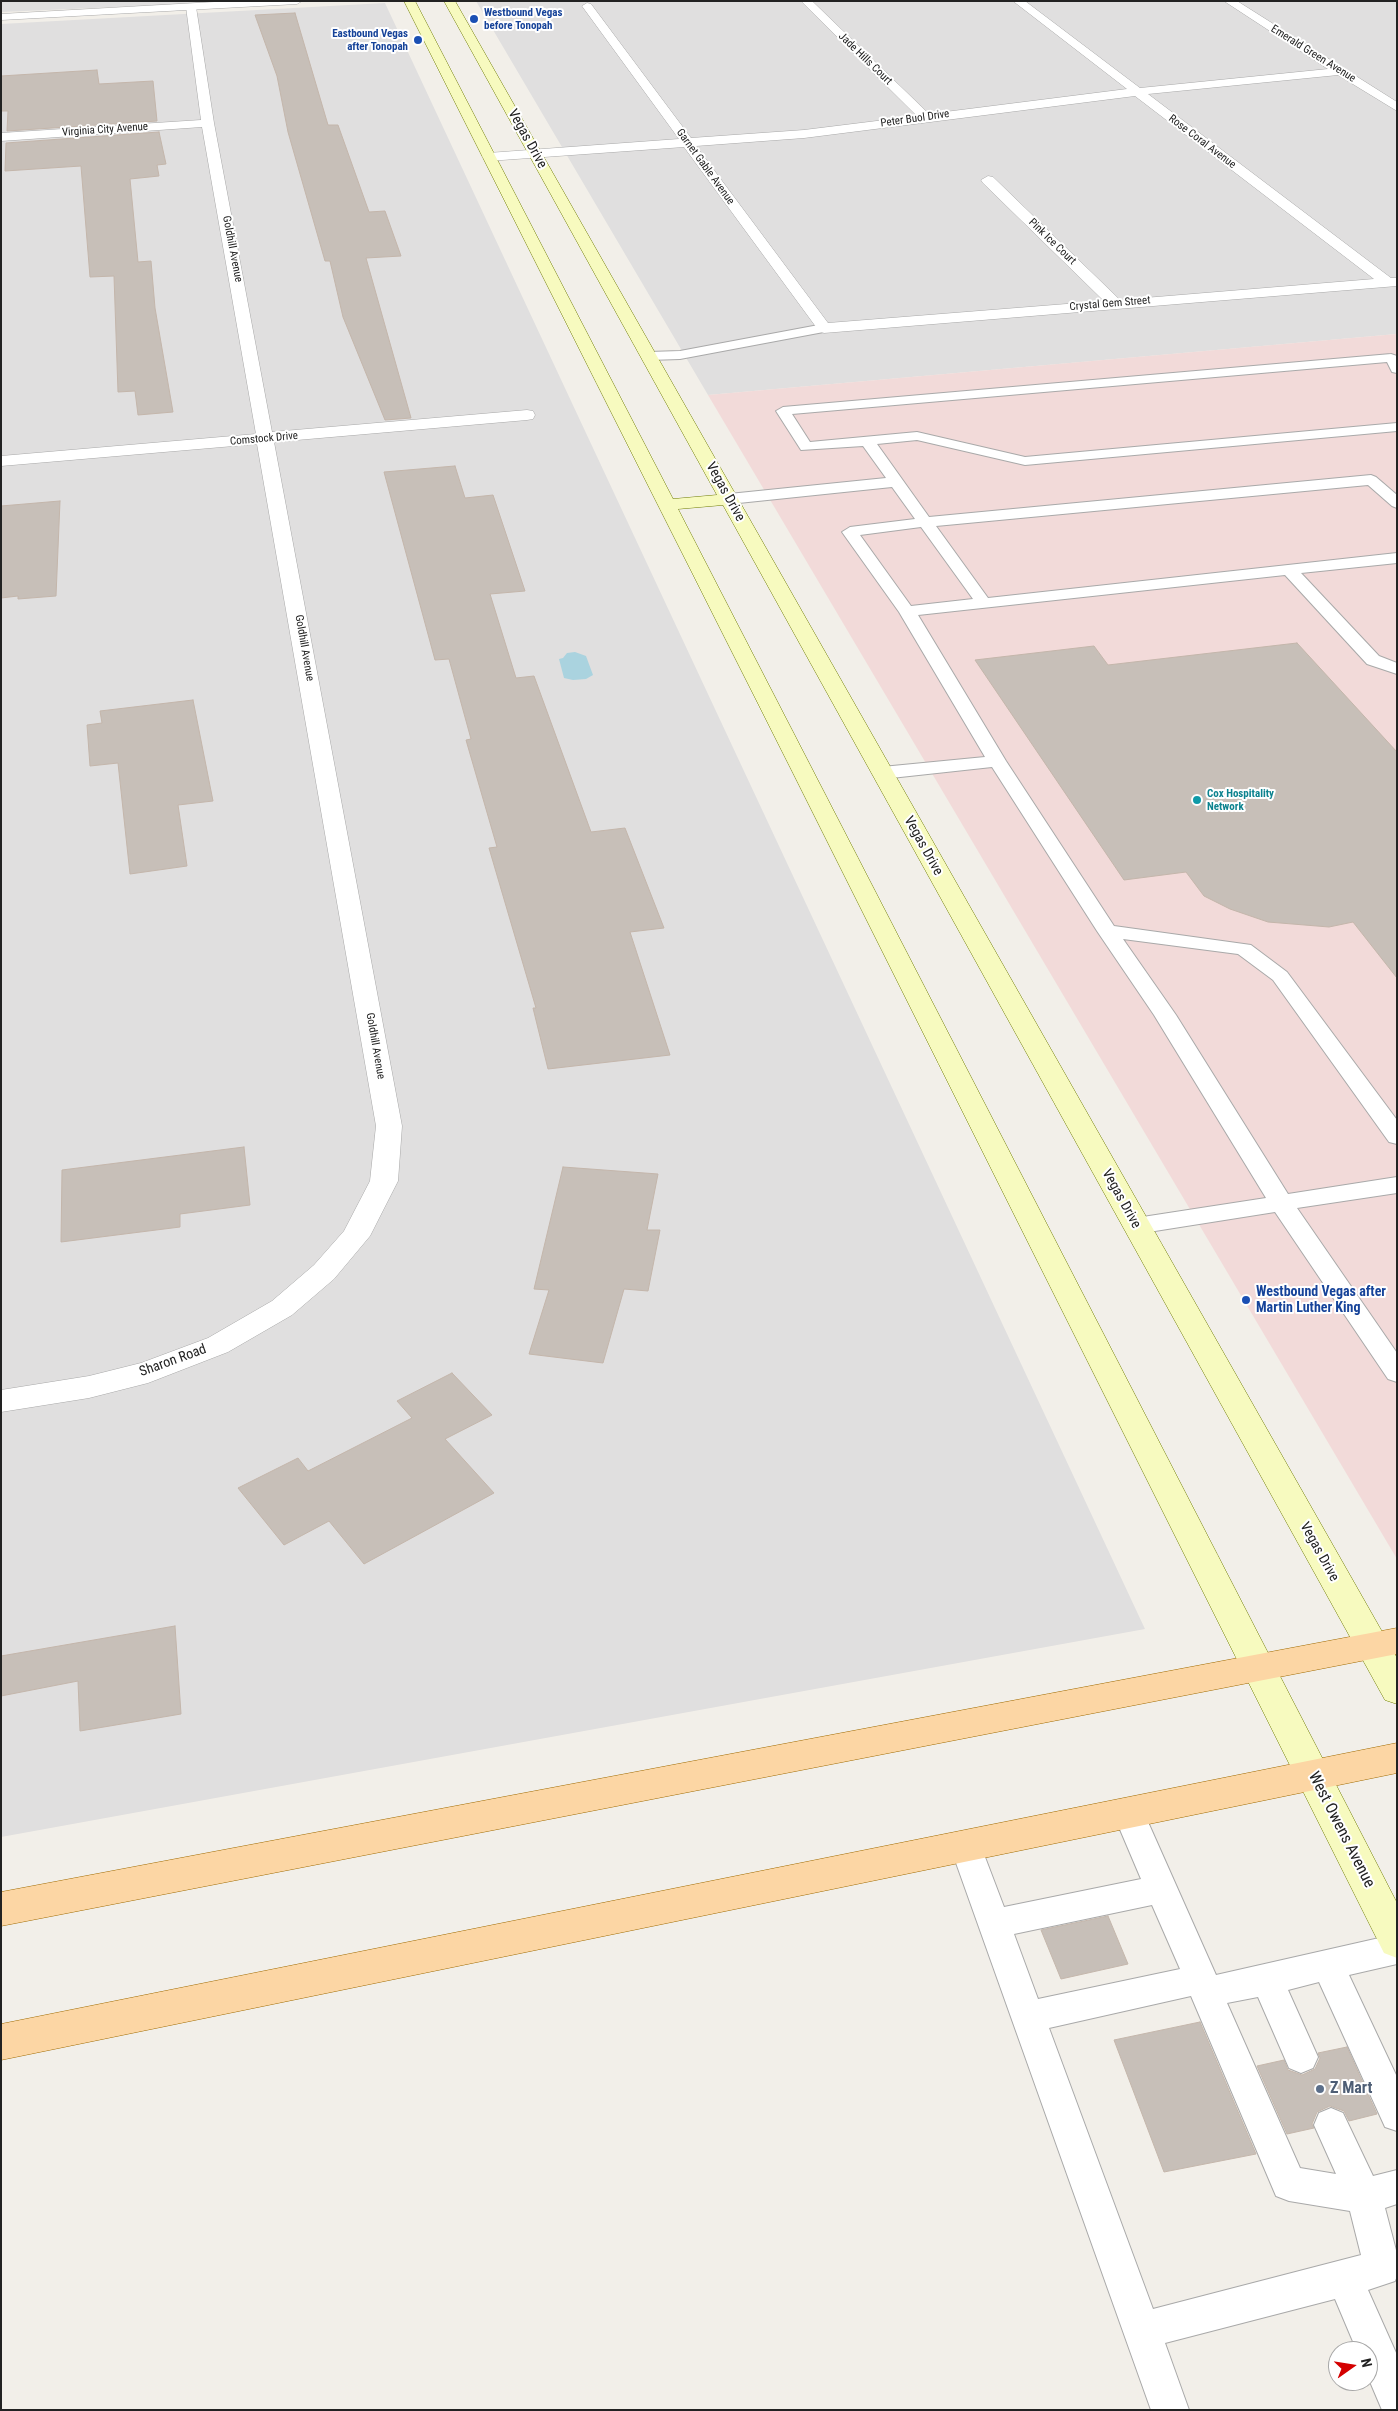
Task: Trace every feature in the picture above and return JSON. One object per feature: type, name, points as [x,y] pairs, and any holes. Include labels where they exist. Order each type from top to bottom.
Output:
[{"type":"main road","points":[[409,1],[1259,1667]]},
{"type":"main road","name":"Vegas Drive","points":[[450,1],[1136,1226],[1384,1644],[1397,1690]]},
{"type":"main road","points":[[667,505],[729,499]]},
{"type":"main road","points":[[1,1909],[1384,1644]]},
{"type":"main road","name":"West Owens Avenue","points":[[1259,1667],[1397,1941]]},
{"type":"main road","points":[[1,2042],[1397,1758]]},
{"type":"street","points":[[1,17],[297,1]]},
{"type":"street","name":"Jade Hills Court","points":[[806,1],[925,117]]},
{"type":"street","name":"Rose Coral Avenue","points":[[1018,1],[1136,92],[1392,282]]},
{"type":"street","name":"Emerald Green Avenue","points":[[1229,1],[1397,107]]},
{"type":"street","name":"Garnet Gable Avenue","points":[[587,6],[824,328]]},
{"type":"street","name":"Goldhill Avenue","points":[[191,7],[208,123],[267,439],[389,1126],[384,1181],[356,1236],[324,1272]]},
{"type":"street","name":"Peter Buol Drive","points":[[488,157],[804,134],[925,117],[1136,92],[1341,71]]},
{"type":"street","name":"Virginia City Avenue","points":[[1,136],[208,123]]},
{"type":"street","name":"Pink Ice Court","points":[[988,180],[1116,304]]},
{"type":"street","name":"Crystal Gem Street","points":[[824,328],[1392,282]]},
{"type":"street","name":"Comstock Drive","points":[[1,461],[527,415]]},
{"type":"street","name":"Sharon Road","points":[[1,1400],[89,1387],[148,1372],[218,1345],[282,1308],[324,1272]]},
{"type":"lane","points":[[649,356],[680,355],[824,328]]},
{"type":"lane","points":[[1397,369],[1391,358],[783,411],[806,447],[917,436],[1025,461],[1397,427]]},
{"type":"lane","points":[[867,441],[984,603]]},
{"type":"lane","points":[[1397,503],[1371,480],[925,522],[850,532],[907,611],[997,761],[1107,931],[1165,1015],[1282,1204],[1397,1373]]},
{"type":"lane","points":[[729,499],[896,482]]},
{"type":"lane","points":[[907,611],[1397,558]]},
{"type":"lane","points":[[1289,570],[1373,660],[1397,669]]},
{"type":"lane","points":[[882,773],[997,761]]},
{"type":"lane","points":[[1107,931],[1244,949],[1280,976],[1397,1137]]},
{"type":"lane","points":[[1136,1226],[1397,1185]]},
{"type":"lane","points":[[1129,1813],[1289,2184],[1364,2196],[1397,2187]]},
{"type":"lane","points":[[966,1846],[1170,2410]]},
{"type":"lane","points":[[995,1924],[1161,1889]]},
{"type":"lane","points":[[1029,2017],[1204,1986],[1267,1980],[1397,1949]]},
{"type":"lane","points":[[1328,1965],[1397,2115]]},
{"type":"lane","points":[[1267,1980],[1301,2057]]},
{"type":"lane","points":[[1142,2330],[1382,2268],[1364,2196],[1331,2125]]},
{"type":"lane","points":[[1344,2277],[1397,2400]]},
{"type":"shaded area","points":[[1,1],[258,1],[1,12]]},
{"type":"shaded area","points":[[476,1],[1397,1],[1397,334],[708,395]]},
{"type":"shaded area","points":[[385,3],[1145,1629],[1,1837],[1,24]]},
{"type":"shaded area","points":[[1397,334],[1397,1559],[708,395]]},
{"type":"water","points":[[575,652],[586,656],[593,675],[586,679],[573,680],[564,678],[559,659],[563,658],[567,653]]},
{"type":"building","points":[[295,13],[328,125],[338,125],[369,212],[385,211],[401,256],[366,258],[411,418],[385,420],[343,317],[330,261],[325,261],[288,132],[277,76],[255,15]]},
{"type":"building","points":[[97,70],[99,84],[153,81],[157,121],[7,131],[8,111],[1,111],[1,76]]},
{"type":"building","points":[[159,132],[166,164],[157,165],[159,176],[130,179],[138,262],[151,261],[155,308],[173,412],[138,415],[135,391],[118,392],[114,276],[90,277],[81,166],[5,171],[6,143]]},
{"type":"building","points":[[455,466],[465,498],[493,495],[525,591],[490,594],[516,678],[534,676],[591,832],[625,828],[664,928],[630,932],[670,1055],[548,1069],[533,1008],[536,1008],[489,848],[497,847],[466,740],[471,739],[449,659],[435,660],[384,472]]},
{"type":"building","points":[[60,501],[56,596],[18,599],[18,596],[1,598],[1,506]]},
{"type":"building","name":"Cox Hospitality Network","points":[[1297,643],[1397,752],[1397,978],[1353,922],[1329,927],[1268,922],[1230,909],[1204,896],[1186,872],[1124,880],[975,660],[1094,646],[1108,665]]},
{"type":"building","points":[[193,700],[213,801],[178,805],[187,866],[130,874],[118,763],[90,766],[87,725],[102,723],[100,711]]},
{"type":"building","points":[[244,1147],[250,1205],[180,1214],[180,1227],[61,1242],[62,1170]]},
{"type":"building","points":[[563,1167],[658,1174],[647,1230],[660,1230],[648,1291],[624,1289],[603,1363],[529,1354],[549,1290],[534,1289]]},
{"type":"building","points":[[452,1373],[492,1415],[445,1439],[494,1493],[364,1564],[329,1521],[284,1545],[238,1488],[298,1458],[308,1471],[412,1418],[397,1401]]},
{"type":"building","points":[[175,1626],[181,1714],[80,1731],[78,1681],[1,1696],[1,1656]]},
{"type":"building","points":[[1108,1916],[1128,1964],[1061,1979],[1041,1930]]},
{"type":"building","points":[[1200,2022],[1256,2154],[1164,2172],[1114,2040]]},
{"type":"building","name":"Z Mart","points":[[1347,2047],[1377,2114],[1349,2121],[1344,2111],[1330,2106],[1317,2112],[1312,2124],[1314,2128],[1287,2134],[1257,2066],[1284,2060],[1288,2070],[1302,2075],[1315,2069],[1320,2058],[1318,2053]]},
{"type":"place","name":"Westbound Vegas before Tonopah","points":[[474,19]]},
{"type":"place","name":"Eastbound Vegas after Tonopah","points":[[418,40]]},
{"type":"place","name":"Cox Hospitality Network","points":[[1197,800]]},
{"type":"place","name":"Westbound Vegas after Martin Luther King","points":[[1246,1300]]},
{"type":"place","name":"Z Mart","points":[[1320,2089]]}]
